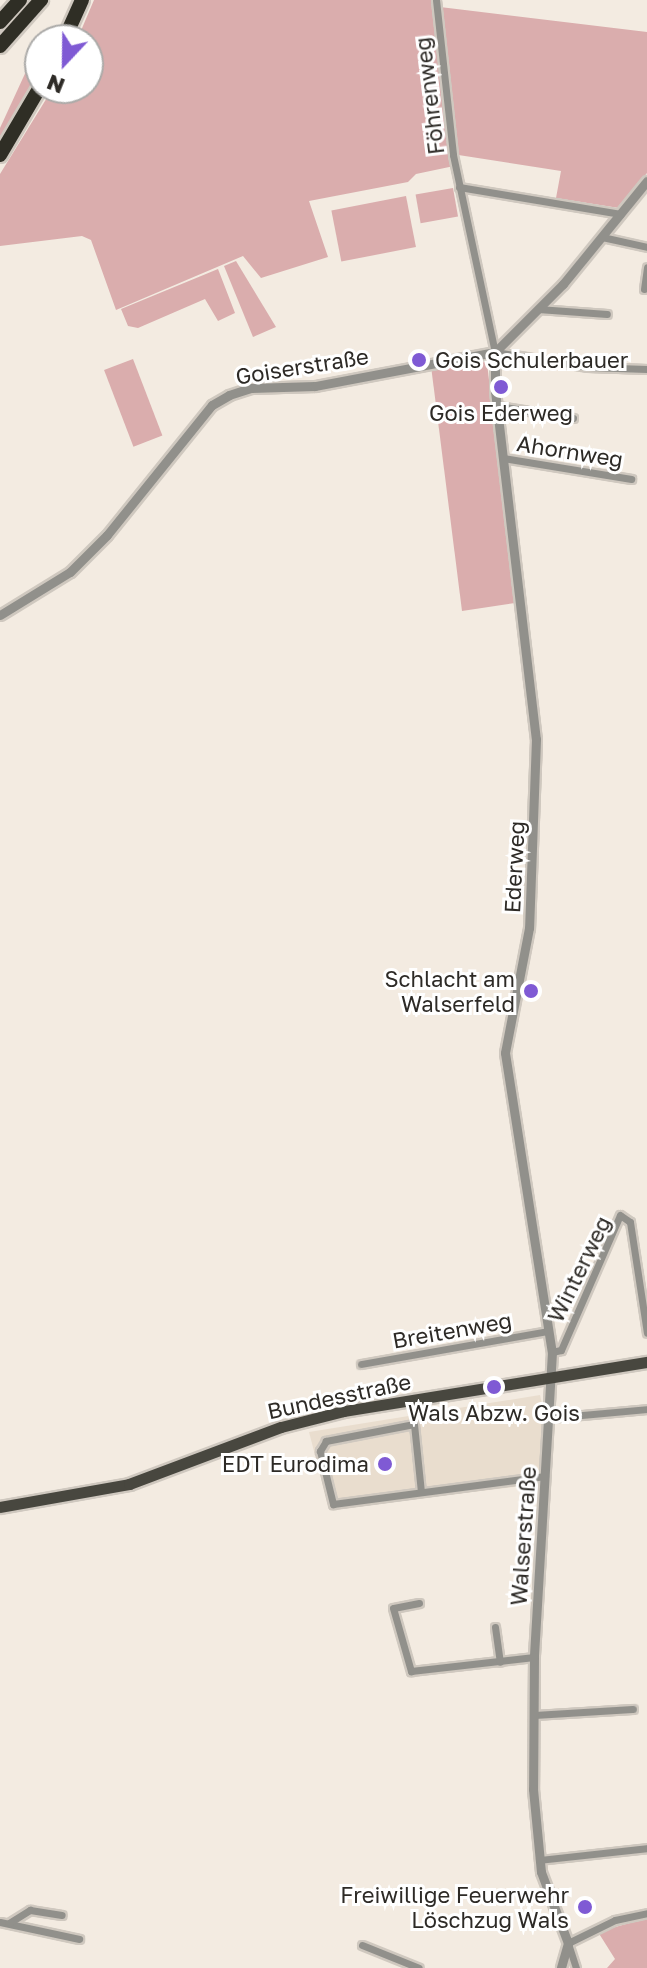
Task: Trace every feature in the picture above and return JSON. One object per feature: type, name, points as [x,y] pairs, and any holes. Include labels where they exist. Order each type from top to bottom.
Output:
[{"type":"highway","points":[[0,22],[20,0]]},
{"type":"highway","points":[[0,46],[41,0]]},
{"type":"highway","points":[[71,24],[82,0]]},
{"type":"highway","points":[[0,155],[30,104]]},
{"type":"main road","name":"Bundesstraße","points":[[0,1507],[129,1484],[306,1420],[647,1362]]},
{"type":"street","name":"Föhrenweg","points":[[436,0],[459,187],[495,352]]},
{"type":"street","points":[[495,352],[602,237],[647,181]]},
{"type":"street","points":[[459,187],[621,214]]},
{"type":"street","points":[[602,237],[647,247]]},
{"type":"street","points":[[644,289],[647,267]]},
{"type":"street","points":[[538,309],[607,314]]},
{"type":"street","points":[[495,352],[588,367],[647,369]]},
{"type":"street","name":"Ederweg","points":[[495,352],[503,458],[537,762],[529,928],[505,1053],[552,1352],[549,1379]]},
{"type":"street","name":"Goiserstraße","points":[[0,615],[70,572],[107,535],[212,405],[229,395],[251,388],[315,386],[495,352]]},
{"type":"street","name":"Ahornweg","points":[[498,406],[573,418]]},
{"type":"street","name":"Ahornweg","points":[[503,458],[631,479]]},
{"type":"street","name":"Winterweg","points":[[552,1352],[561,1350],[620,1215],[630,1222],[647,1333]]},
{"type":"street","name":"Breitenweg","points":[[361,1364],[548,1331]]},
{"type":"street","name":"Walserstraße","points":[[549,1379],[534,1657],[534,1715],[539,1860],[568,1943]]},
{"type":"street","points":[[549,1418],[647,1409]]},
{"type":"street","points":[[421,1492],[414,1424],[326,1441],[320,1451],[333,1504],[545,1476]]},
{"type":"street","points":[[419,1603],[393,1608],[411,1671],[534,1657]]},
{"type":"street","name":"Walserstraße","points":[[495,1627],[500,1662]]},
{"type":"street","points":[[534,1715],[633,1709]]},
{"type":"street","points":[[539,1860],[647,1848]]},
{"type":"street","points":[[4,1922],[30,1910],[62,1915]]},
{"type":"street","points":[[561,1968],[568,1943],[615,1920],[647,1913]]},
{"type":"street","points":[[4,1922],[79,1939]]},
{"type":"street","points":[[568,1943],[576,1968]]},
{"type":"street","points":[[362,1945],[419,1968]]},
{"type":"shaded area","points":[[94,0],[439,0],[440,7],[647,32],[647,173],[619,208],[556,198],[561,171],[452,154],[454,166],[416,174],[408,182],[309,201],[328,257],[261,278],[243,256],[116,310],[91,240],[82,236],[0,246],[0,174],[43,104],[104,104],[104,24],[84,24]]},
{"type":"shaded area","points":[[24,76],[24,98],[0,139],[0,128]]},
{"type":"shaded area","points":[[453,188],[458,217],[421,223],[416,195]]},
{"type":"shaded area","points":[[406,196],[416,247],[341,262],[331,211]]},
{"type":"shaded area","points":[[236,261],[276,327],[253,337],[224,266]]},
{"type":"shaded area","points":[[218,269],[235,313],[218,321],[205,299],[138,328],[128,326],[121,309]]},
{"type":"shaded area","points":[[479,357],[487,363],[515,603],[462,611],[431,366]]},
{"type":"shaded area","points":[[133,359],[162,436],[133,447],[104,370]]},
{"type":"shaded area","points":[[540,1395],[544,1412],[540,1484],[329,1509],[309,1432]]},
{"type":"shaded area","points":[[647,1918],[647,1968],[607,1968],[615,1959],[598,1932]]},
{"type":"place","name":"Gois Schulerbauer","points":[[419,360]]},
{"type":"place","name":"Gois Ederweg","points":[[501,387]]},
{"type":"place","name":"Schlacht am Walserfeld","points":[[531,991]]},
{"type":"place","name":"Wals Abzw. Gois","points":[[494,1387]]},
{"type":"place","name":"EDT Eurodima","points":[[385,1464]]},
{"type":"place","name":"Freiwillige Feuerwehr Löschzug Wals","points":[[585,1907]]}]
